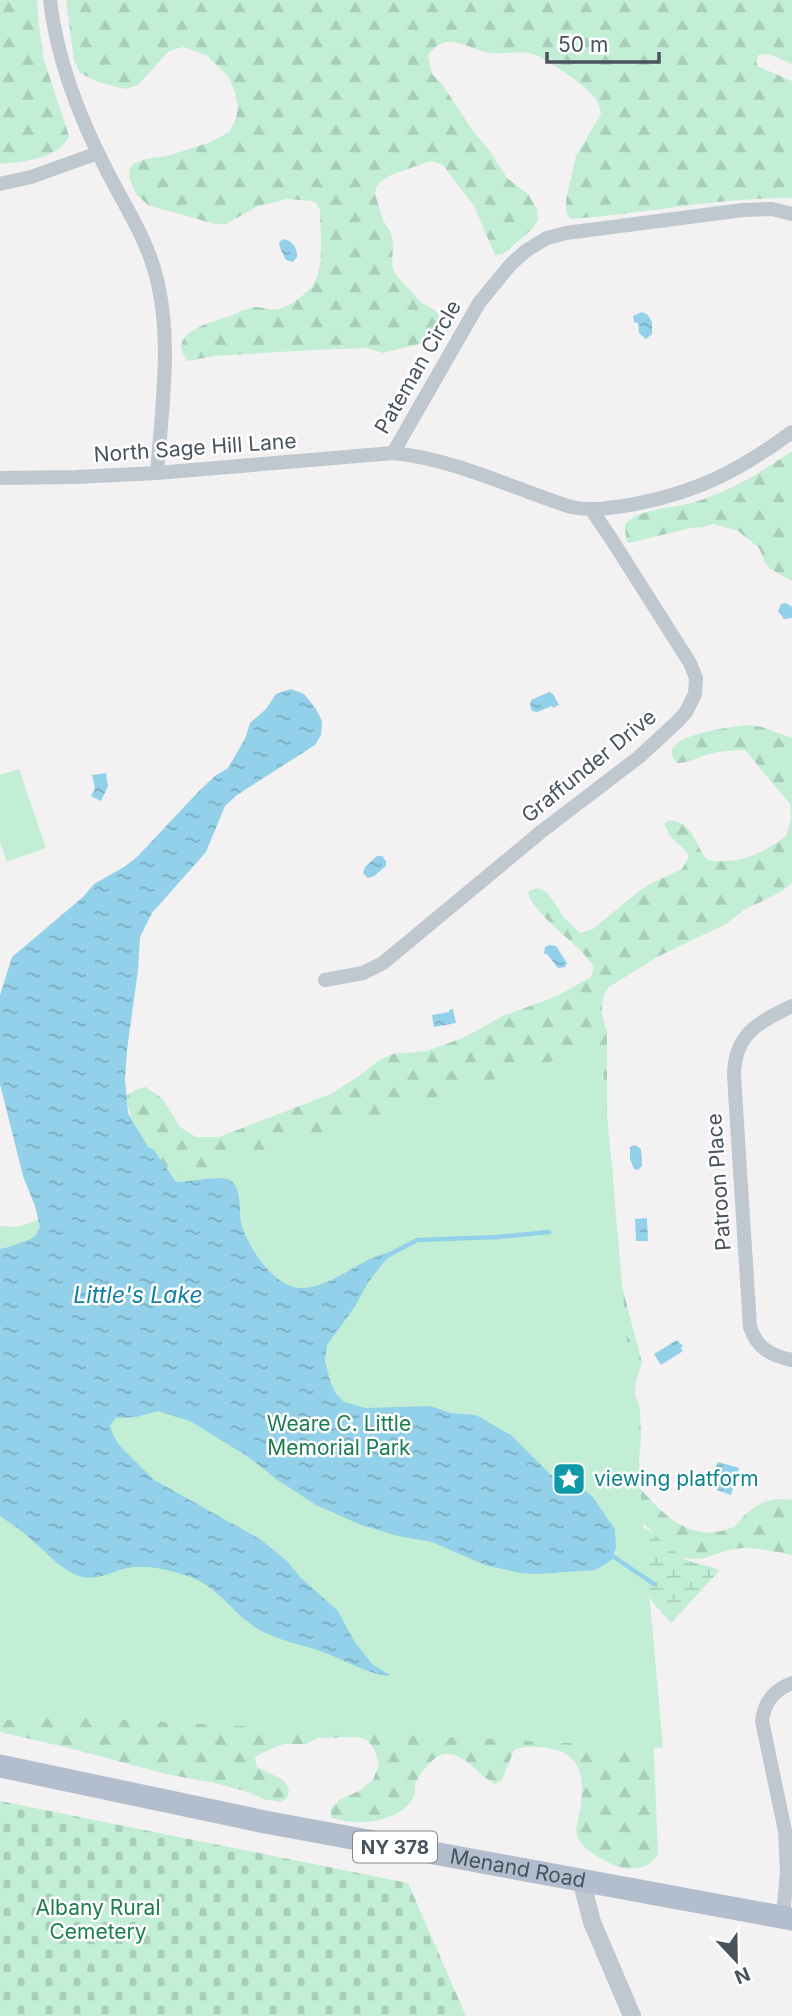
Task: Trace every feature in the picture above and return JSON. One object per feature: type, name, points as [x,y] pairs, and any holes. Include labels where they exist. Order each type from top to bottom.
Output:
[{"type":"main road","name":"Menand Road","points":[[0,1766],[265,1822],[788,1918]]},
{"type":"street","points":[[50,0],[61,59],[85,126],[140,233],[150,256],[159,290],[164,350],[157,473]]},
{"type":"street","points":[[0,184],[31,177],[98,153]]},
{"type":"street","name":"Pateman Circle","points":[[792,214],[772,209],[743,210],[566,233],[537,244],[510,264],[479,303],[393,453],[435,461],[571,507],[591,509],[654,500],[696,488],[734,470],[792,432]]},
{"type":"street","name":"North Sage Hill Lane","points":[[0,478],[157,473],[393,453]]},
{"type":"street","name":"Graffunder Drive","points":[[325,980],[363,973],[383,962],[542,831],[639,757],[678,721],[692,702],[696,678],[690,663],[591,509]]},
{"type":"street","name":"Patroon Place","points":[[792,1006],[761,1022],[745,1037],[736,1053],[734,1076],[750,1327],[755,1340],[764,1350],[792,1360]]},
{"type":"street","points":[[788,1918],[785,1831],[762,1721],[763,1711],[771,1697],[792,1683]]},
{"type":"street","points":[[581,1880],[592,1922],[632,2016]]},
{"type":"green space","points":[[0,0],[37,0],[44,60],[69,136],[64,144],[49,154],[0,164]]},
{"type":"green space","points":[[66,0],[792,0],[792,64],[769,54],[758,55],[756,62],[759,67],[792,81],[792,198],[736,200],[570,219],[566,211],[566,200],[576,156],[601,114],[596,99],[555,66],[529,53],[491,53],[458,43],[443,43],[428,55],[432,74],[442,84],[507,178],[528,194],[537,209],[538,221],[532,229],[503,254],[495,255],[474,206],[442,164],[430,161],[391,175],[380,182],[375,194],[383,220],[391,233],[392,265],[396,275],[421,302],[437,312],[441,320],[438,333],[423,343],[383,353],[367,348],[312,350],[214,356],[188,361],[182,351],[182,343],[193,330],[252,308],[282,308],[295,302],[313,285],[320,259],[320,210],[312,201],[287,199],[258,206],[226,224],[215,224],[148,205],[136,194],[130,180],[129,171],[133,164],[208,143],[230,131],[238,109],[235,92],[228,76],[206,55],[183,47],[169,51],[138,85],[126,89],[98,82],[80,73],[74,61]]},
{"type":"green space","points":[[792,451],[792,581],[769,568],[759,548],[738,531],[713,524],[629,543],[626,540],[625,524],[631,519],[647,512],[718,494],[752,477]]},
{"type":"green space","points":[[748,725],[792,738],[792,883],[781,892],[744,910],[724,925],[659,956],[609,987],[602,1009],[607,1031],[607,1121],[613,1175],[615,1235],[621,1283],[642,1362],[635,1396],[640,1408],[640,1488],[673,1520],[693,1530],[704,1532],[732,1528],[752,1509],[768,1501],[792,1500],[792,1555],[743,1548],[689,1559],[669,1550],[642,1522],[176,1182],[138,1132],[126,1096],[146,1087],[163,1099],[180,1127],[196,1137],[219,1137],[333,1093],[379,1060],[393,1054],[427,1051],[465,1037],[503,1016],[557,996],[591,977],[594,967],[587,957],[540,912],[528,892],[534,889],[544,891],[580,933],[593,929],[652,883],[682,869],[689,856],[669,834],[664,824],[668,821],[684,825],[705,856],[713,861],[751,856],[786,836],[791,819],[790,804],[745,750],[705,755],[681,763],[677,763],[672,753],[675,746],[684,739],[697,734]]},
{"type":"green space","points":[[19,769],[46,848],[7,862],[0,842],[0,775]]},
{"type":"green space","name":"Weare C. Little Memorial Park","points":[[601,1046],[663,1748],[28,1715],[0,1722],[0,1226],[16,1227]]},
{"type":"green space","points":[[634,1527],[647,1529],[686,1560],[720,1570],[671,1623],[653,1603],[644,1585]]},
{"type":"green space","points":[[0,1628],[652,1708],[658,1854],[645,1866],[625,1868],[602,1859],[583,1845],[577,1836],[582,1799],[580,1771],[570,1757],[552,1749],[528,1747],[514,1750],[502,1780],[495,1784],[459,1757],[452,1754],[440,1755],[423,1771],[415,1785],[414,1796],[399,1812],[377,1820],[352,1822],[331,1817],[331,1808],[373,1780],[379,1764],[374,1749],[367,1740],[357,1737],[318,1738],[306,1744],[284,1744],[255,1757],[257,1767],[283,1780],[289,1789],[287,1798],[280,1802],[215,1783],[166,1774],[0,1732]]},
{"type":"green space","name":"Albany Rural Cemetery","points":[[0,1801],[408,1883],[466,2016],[0,2016]]},
{"type":"water","points":[[283,239],[292,243],[295,248],[297,257],[293,262],[286,260],[281,249],[279,243]]},
{"type":"water","points":[[642,312],[648,315],[652,322],[652,334],[646,339],[639,333],[638,323],[634,322],[633,316]]},
{"type":"water","points":[[786,603],[792,607],[792,618],[784,619],[778,611],[781,604]]},
{"type":"water","name":"Little's Lake","points":[[291,689],[304,694],[322,721],[321,735],[315,745],[237,795],[225,806],[206,852],[152,913],[140,937],[125,1079],[128,1113],[148,1147],[154,1150],[176,1182],[219,1178],[230,1180],[234,1184],[242,1226],[251,1246],[265,1266],[283,1282],[293,1287],[315,1286],[369,1259],[392,1252],[369,1281],[354,1308],[327,1345],[325,1360],[330,1381],[336,1394],[344,1402],[365,1408],[430,1406],[451,1413],[476,1415],[511,1435],[551,1475],[565,1478],[592,1496],[615,1529],[616,1548],[611,1560],[595,1570],[537,1574],[485,1565],[432,1542],[361,1525],[316,1505],[250,1458],[190,1421],[158,1411],[136,1417],[116,1418],[110,1425],[119,1445],[154,1480],[260,1539],[287,1561],[301,1578],[338,1611],[354,1641],[373,1665],[390,1675],[388,1676],[266,1633],[204,1584],[179,1573],[136,1567],[89,1578],[76,1575],[0,1516],[0,1249],[31,1239],[40,1227],[23,1176],[0,1084],[0,995],[12,957],[83,897],[94,884],[137,857],[200,790],[228,768],[245,739],[250,723],[266,709],[276,694]]},
{"type":"water","points":[[549,692],[559,705],[532,711],[531,700]]},
{"type":"water","points":[[106,773],[108,786],[101,801],[91,796],[95,788],[92,775]]},
{"type":"water","points":[[377,856],[382,856],[386,866],[368,878],[363,873],[365,867]]},
{"type":"water","points":[[556,946],[567,963],[565,967],[558,968],[547,954],[544,954],[545,947]]},
{"type":"water","points":[[453,1009],[456,1023],[434,1027],[432,1015]]},
{"type":"water","points":[[635,1145],[641,1149],[642,1166],[638,1170],[634,1169],[630,1159],[630,1147]]},
{"type":"water","points":[[647,1218],[648,1241],[636,1241],[635,1219]]},
{"type":"water","points":[[677,1340],[683,1346],[683,1351],[661,1365],[654,1354]]},
{"type":"water","points":[[718,1462],[739,1468],[731,1495],[717,1490],[722,1474],[714,1471]]},
{"type":"waterway","points":[[387,1256],[417,1240],[549,1232]]},
{"type":"waterway","points":[[608,1553],[654,1584]]},
{"type":"place","name":"viewing platform","points":[[569,1479]]}]
